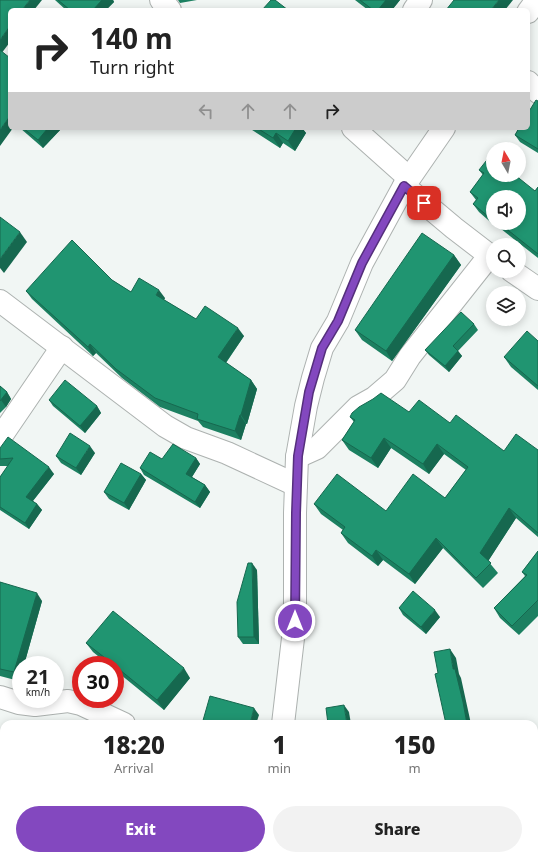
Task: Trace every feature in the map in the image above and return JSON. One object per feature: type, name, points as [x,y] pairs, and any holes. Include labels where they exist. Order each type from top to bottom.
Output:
[{"type":"street","points":[[161,0],[168,8]]},
{"type":"street","points":[[530,9],[537,0]]},
{"type":"street","points":[[530,84],[538,92]]},
{"type":"street","points":[[355,130],[406,182],[486,252]]},
{"type":"street","points":[[283,720],[295,621],[296,485],[298,456],[306,406],[322,348],[338,321],[362,263],[406,182],[443,130]]},
{"type":"street","points":[[298,456],[317,448],[358,407],[374,398],[395,380],[410,356],[486,262]]},
{"type":"street","points":[[522,278],[538,289]]},
{"type":"street","points":[[0,301],[165,426],[186,438],[227,453],[296,485]]},
{"type":"street","points":[[0,438],[62,347]]},
{"type":"street","points":[[0,697],[19,703],[35,705],[68,701],[81,704],[115,720]]},
{"type":"building","points":[[0,0],[30,0],[24,8],[8,8],[8,29],[0,40]]},
{"type":"building","points":[[58,0],[102,0],[95,8],[68,8]]},
{"type":"building","points":[[271,0],[275,0],[285,8],[264,8]]},
{"type":"building","points":[[360,0],[386,0],[380,8],[370,8]]},
{"type":"building","points":[[454,0],[499,0],[493,8],[448,8]]},
{"type":"building","points":[[0,50],[8,56],[8,119],[0,130]]},
{"type":"building","points":[[536,100],[538,101],[538,149],[515,135],[518,130],[530,130],[530,110]]},
{"type":"building","points":[[26,130],[46,130],[38,140]]},
{"type":"building","points":[[260,130],[295,130],[288,141],[276,133],[273,138]]},
{"type":"building","points":[[486,161],[486,182],[524,182],[535,191],[538,187],[538,254],[526,244],[526,238],[518,238],[508,230],[526,230],[526,190],[486,190],[486,215],[473,204],[478,198],[470,192],[484,173],[479,170]]},
{"type":"building","points":[[0,217],[20,232],[0,259]]},
{"type":"building","points":[[422,233],[454,255],[386,351],[355,330]]},
{"type":"building","points":[[72,240],[112,280],[131,292],[139,278],[159,290],[156,295],[196,319],[205,306],[238,328],[218,357],[251,380],[235,431],[197,419],[198,414],[155,398],[116,369],[90,344],[88,347],[26,291]]},
{"type":"building","points":[[461,312],[474,324],[453,346],[458,351],[445,366],[425,350]]},
{"type":"building","points":[[527,331],[538,341],[538,386],[504,357]]},
{"type":"building","points":[[65,380],[97,406],[80,426],[49,400]]},
{"type":"building","points":[[0,386],[7,392],[0,401]]},
{"type":"building","points":[[381,393],[409,412],[419,400],[450,423],[456,415],[504,451],[516,434],[538,450],[538,533],[509,508],[480,553],[491,563],[476,578],[436,538],[409,574],[376,550],[372,556],[341,533],[345,527],[314,504],[337,474],[386,511],[413,474],[445,498],[468,467],[437,444],[423,464],[384,438],[371,458],[342,440],[355,420],[350,417],[352,413]]},
{"type":"building","points":[[70,433],[90,446],[76,468],[56,456]]},
{"type":"building","points":[[8,437],[49,467],[26,497],[37,504],[25,523],[0,507],[0,477],[13,458],[0,459],[0,448]]},
{"type":"building","points":[[173,444],[196,458],[186,474],[205,485],[195,502],[140,468],[150,452],[162,459]]},
{"type":"building","points":[[121,463],[141,474],[124,503],[104,492]]},
{"type":"building","points":[[538,551],[538,600],[512,626],[494,608],[527,575],[522,572]]},
{"type":"building","points":[[248,563],[252,563],[254,637],[238,637],[237,602]]},
{"type":"building","points":[[0,582],[37,593],[19,656],[12,656],[12,672],[0,669]]},
{"type":"building","points":[[413,591],[435,610],[421,627],[399,608]]},
{"type":"building","points":[[113,611],[184,668],[157,700],[124,673],[124,656],[103,656],[86,643]]},
{"type":"building","points":[[450,649],[453,669],[455,669],[466,720],[445,720],[435,674],[438,673],[434,652]]},
{"type":"building","points":[[210,696],[254,708],[251,720],[203,720]]},
{"type":"building","points":[[344,705],[346,720],[328,720],[326,708]]},
{"type":"route","points":[[295,621],[298,456],[306,406],[322,348],[338,321],[362,263],[404,186],[424,203]]}]
